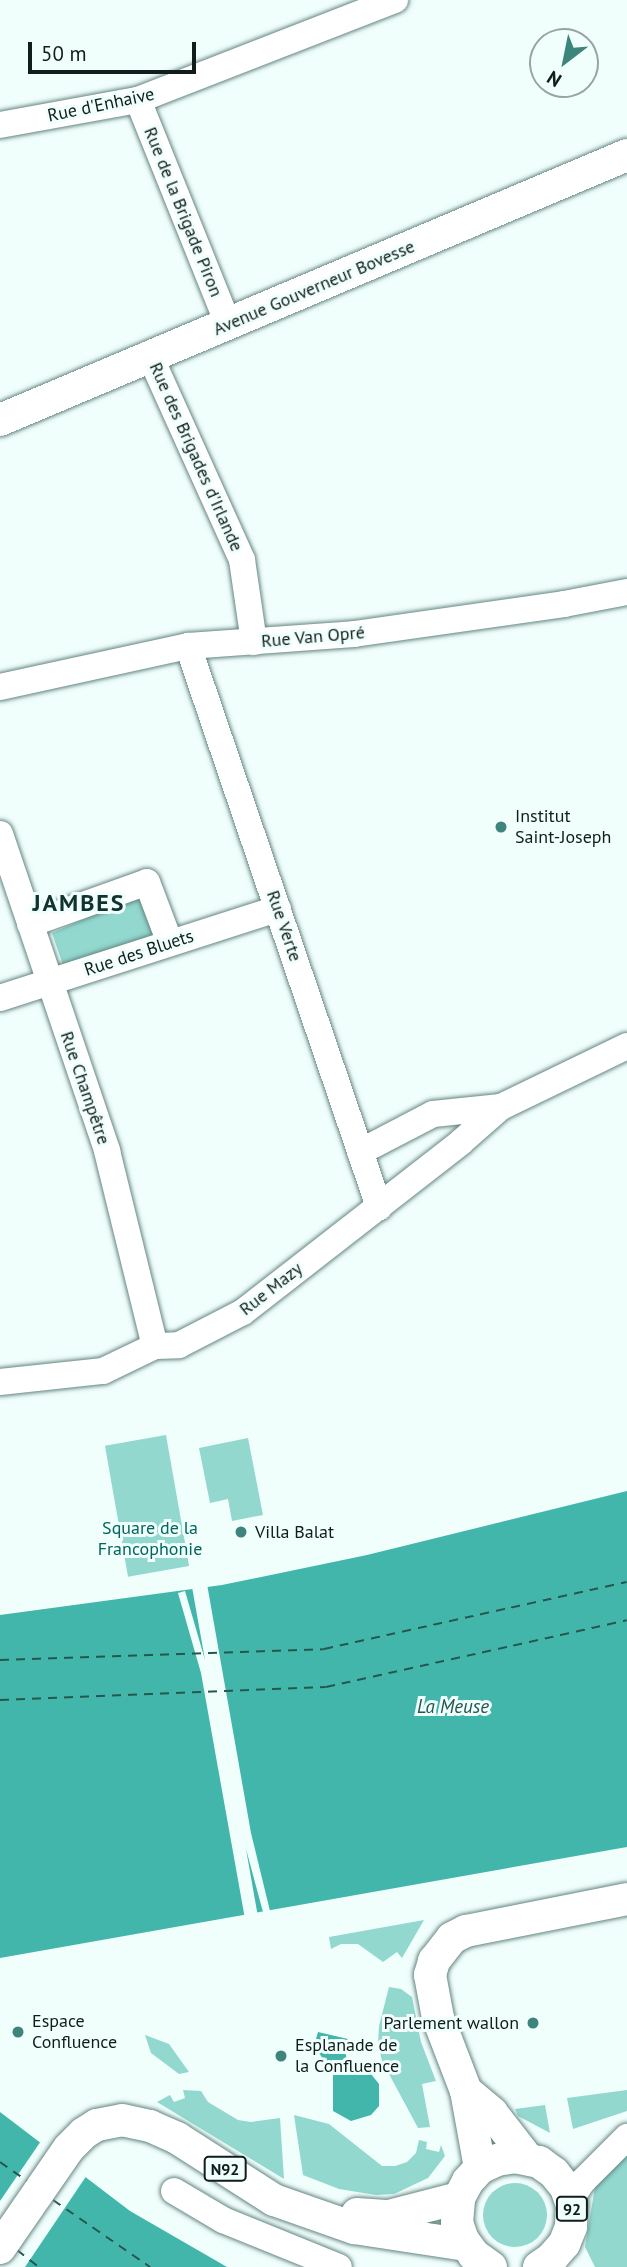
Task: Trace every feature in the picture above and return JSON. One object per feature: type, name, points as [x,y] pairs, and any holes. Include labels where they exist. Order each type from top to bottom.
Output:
[{"type":"main road","name":"Avenue Gouverneur Bovesse","points":[[0,420],[627,155]]},
{"type":"main road","points":[[481,2168],[466,2091],[442,2030],[431,1987],[434,1961],[444,1945],[466,1931],[627,1899]]},
{"type":"main road","points":[[466,2091],[492,2113],[527,2158]]},
{"type":"main road","name":"N92","points":[[0,2248],[69,2148],[83,2133],[97,2125],[122,2120],[150,2126],[177,2138],[274,2200],[355,2228],[477,2260]]},
{"type":"main road","points":[[477,2260],[457,2222],[459,2198],[467,2181],[481,2168],[503,2158],[527,2158]]},
{"type":"main road","name":"92","points":[[527,2158],[555,2173],[570,2200],[570,2256],[552,2258],[539,2267]]},
{"type":"main road","name":"N92","points":[[328,2218],[349,2214],[389,2216],[459,2198]]},
{"type":"street","name":"Rue d'Enhaive","points":[[0,125],[138,100],[387,4]]},
{"type":"street","name":"Rue de la Brigade Piron","points":[[138,100],[228,324]]},
{"type":"street","name":"Rue des Brigades d'Irlande","points":[[150,356],[243,560],[254,642]]},
{"type":"street","name":"Rue Van Opré","points":[[0,687],[188,646],[354,634],[564,604],[627,592]]},
{"type":"street","name":"Rue Verte","points":[[188,646],[379,1207]]},
{"type":"street","name":"Rue Champêtre","points":[[0,834],[107,1151],[155,1346]]},
{"type":"street","points":[[30,924],[147,882],[170,943]]},
{"type":"street","name":"Rue des Bluets","points":[[0,998],[278,908]]},
{"type":"street","name":"Rue Mazy","points":[[0,1382],[103,1371],[155,1346],[179,1345],[243,1312],[379,1207],[501,1107],[627,1046]]},
{"type":"street","name":"Rue Mazy","points":[[360,1152],[433,1114],[501,1107]]},
{"type":"street","points":[[570,2200],[582,2182],[627,2137]]},
{"type":"street","points":[[174,2191],[223,2220],[339,2267]]},
{"type":"green space","points":[[140,895],[160,938],[63,965],[52,933]]},
{"type":"green space","name":"Square de la Francophonie","points":[[166,1435],[189,1566],[128,1577],[105,1446]]},
{"type":"green space","points":[[248,1438],[263,1515],[232,1521],[228,1499],[210,1503],[199,1448]]},
{"type":"green space","points":[[424,1920],[402,1958],[397,1952],[383,1962],[358,1944],[341,1944],[331,1949],[329,1937]]},
{"type":"green space","points":[[389,1987],[401,1989],[412,1997],[421,2042],[436,2081],[422,2084],[430,2127],[418,2128],[382,2061],[378,2043],[379,2026]]},
{"type":"green space","points":[[145,2035],[169,2044],[189,2072],[179,2074],[151,2053]]},
{"type":"green space","points":[[183,2090],[201,2091],[208,2102],[238,2120],[251,2122],[280,2118],[284,2179],[157,2102],[170,2095],[174,2102],[185,2098]]},
{"type":"green space","points":[[627,2090],[627,2111],[573,2129],[567,2098]]},
{"type":"green space","points":[[545,2105],[550,2133],[518,2116],[515,2109]]},
{"type":"green space","points":[[294,2115],[329,2124],[382,2166],[407,2162],[416,2153],[419,2140],[427,2142],[426,2149],[439,2152],[441,2145],[445,2156],[428,2178],[394,2194],[376,2195],[339,2189],[303,2175]]},
{"type":"green space","points":[[627,2148],[627,2267],[595,2267],[585,2247],[595,2187]]},
{"type":"green space","points":[[509,2183],[521,2183],[538,2192],[545,2203],[545,2227],[538,2238],[521,2247],[509,2247],[497,2242],[488,2233],[483,2221],[483,2209],[488,2197],[497,2188]]},
{"type":"water","name":"La Meuse","points":[[627,1491],[627,1847],[0,1958],[0,1615],[222,1585],[367,1555]]},
{"type":"water","points":[[318,2032],[348,2039],[345,2050],[347,2061],[371,2074],[379,2084],[379,2106],[371,2115],[351,2121],[333,2111],[333,2073],[314,2046]]},
{"type":"water","points":[[0,2112],[130,2211],[227,2267],[0,2267]]},
{"type":"pier","points":[[207,1584],[251,1833],[270,1911],[263,1912],[246,1849],[258,1917],[245,1919],[201,1673],[178,1593],[185,1591],[205,1660],[192,1587]]},
{"type":"pier","points":[[41,2141],[87,2175],[25,2267],[0,2267],[0,2201]]},
{"type":"ferry route","points":[[0,1660],[324,1649],[627,1582]]},
{"type":"ferry route","points":[[0,1700],[326,1687],[627,1620]]},
{"type":"ferry route","points":[[0,2162],[29,2182]]},
{"type":"ferry route","points":[[53,2200],[150,2267]]},
{"type":"ferry route","points":[[17,2250],[39,2267]]},
{"type":"place","name":"Institut Saint-Joseph","points":[[501,827]]},
{"type":"place","name":"Villa Balat","points":[[241,1532]]},
{"type":"place","name":"Parlement wallon","points":[[533,2023]]},
{"type":"place","name":"Espace Confluence","points":[[18,2032]]},
{"type":"place","name":"Esplanade de la Confluence","points":[[281,2056]]},
{"type":"district","name":"JAMBES","points":[[79,903]]}]
